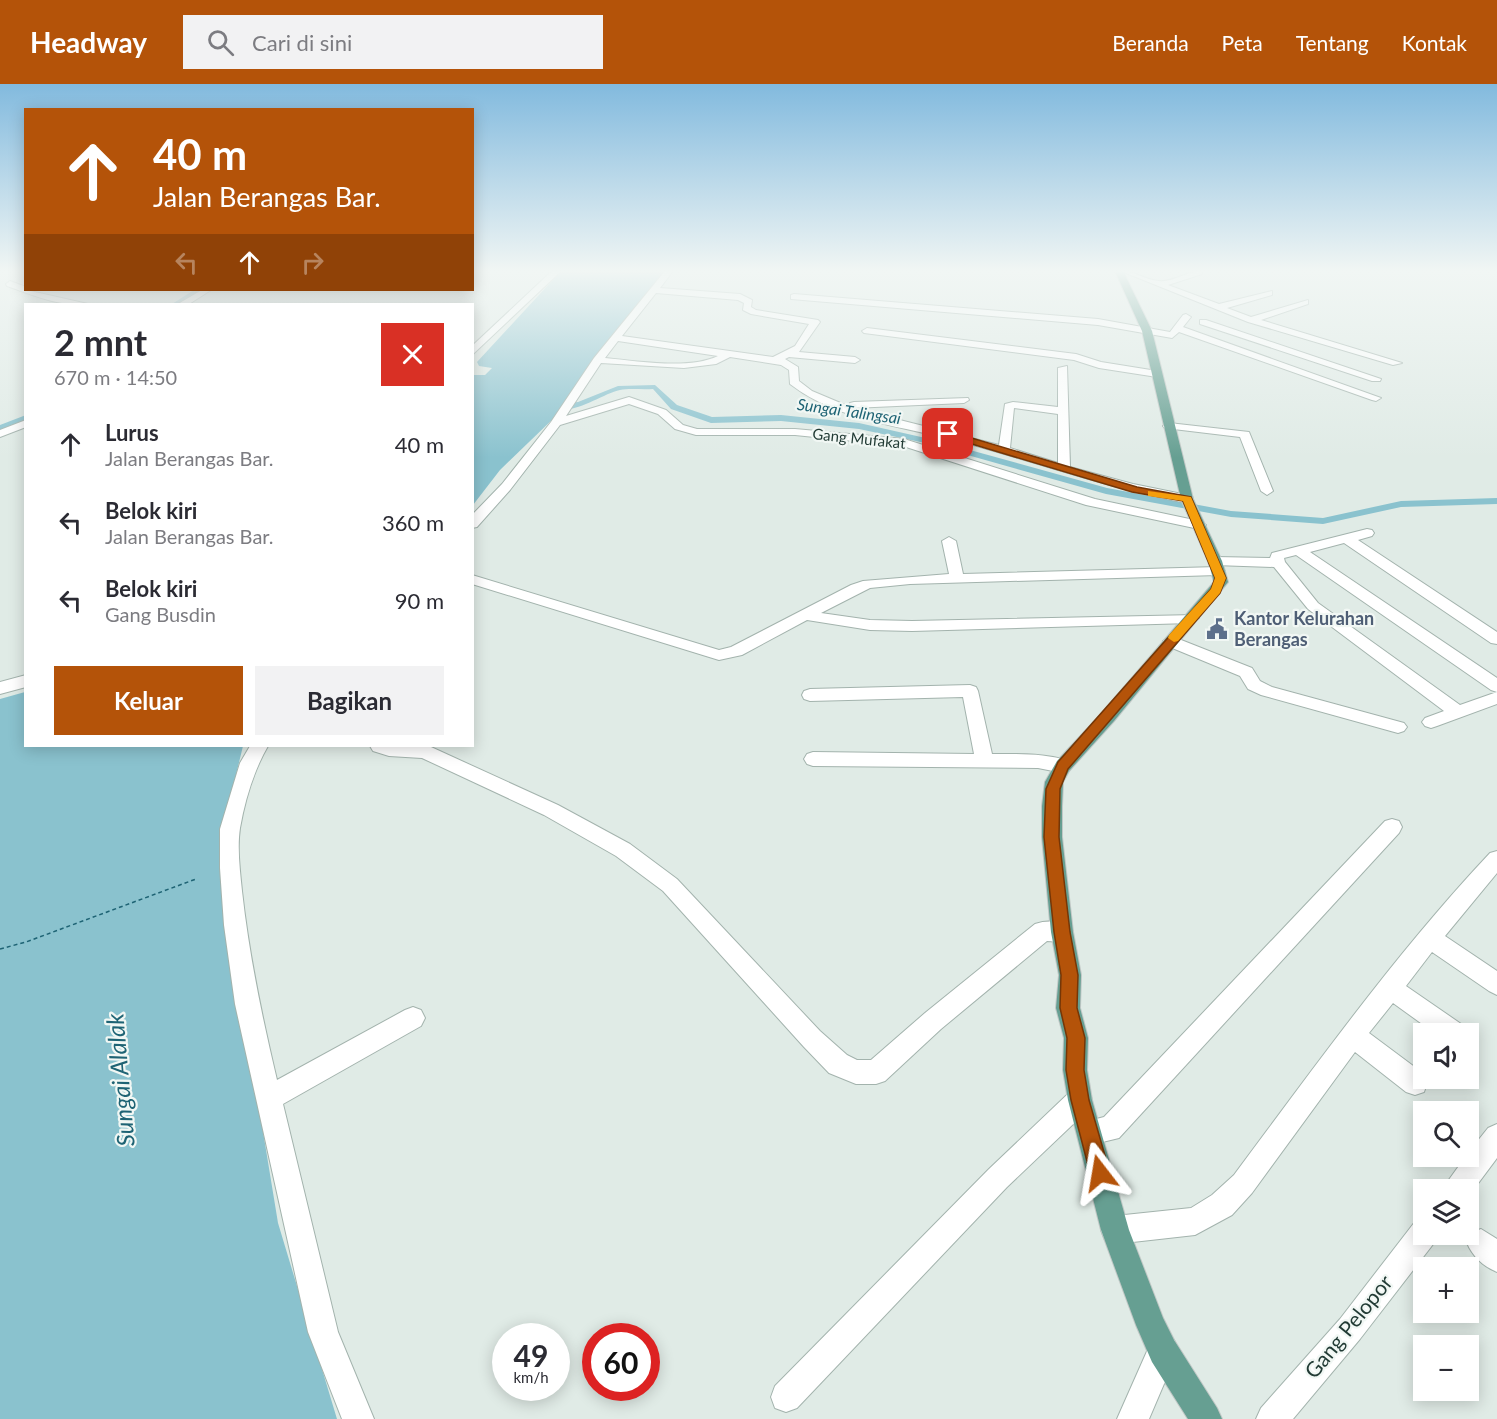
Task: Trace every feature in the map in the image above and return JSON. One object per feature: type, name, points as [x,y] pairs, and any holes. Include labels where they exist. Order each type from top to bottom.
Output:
[{"type":"main road","points":[[1147,333],[1188,501],[1221,582],[1108,717],[1062,766],[1054,782],[1052,837],[1062,932],[1070,975],[1068,1008],[1076,1038],[1075,1070],[1080,1100],[1115,1230],[1163,1351],[1206,1419]]},
{"type":"street","points":[[474,350],[492,333]]},
{"type":"street","points":[[474,522],[506,487],[620,333]]},
{"type":"street","points":[[776,360],[799,348],[808,333]]},
{"type":"street","points":[[893,333],[1076,357],[1099,365],[1157,374]]},
{"type":"street","points":[[1193,333],[1376,398]]},
{"type":"street","points":[[1239,333],[1376,379]]},
{"type":"street","points":[[1296,333],[1397,363]]},
{"type":"street","points":[[616,338],[776,360],[792,366],[794,382],[804,393],[840,406],[904,425],[948,434],[1148,493],[1188,501]]},
{"type":"street","points":[[474,340],[484,341]]},
{"type":"street","points":[[598,360],[657,365],[695,364],[717,361],[728,354]]},
{"type":"street","points":[[789,354],[855,360]]},
{"type":"street","points":[[1303,371],[1321,361]]},
{"type":"street","points":[[1063,368],[1064,467]]},
{"type":"street","name":"Gang Mufakat","points":[[557,421],[629,400],[662,412],[679,427],[696,432],[795,432],[904,443],[1091,502],[1158,518],[1198,522]]},
{"type":"street","points":[[840,406],[964,400]]},
{"type":"street","points":[[1004,450],[1009,406],[1063,411]]},
{"type":"street","points":[[0,434],[24,424]]},
{"type":"street","points":[[1169,426],[1245,434],[1267,491]]},
{"type":"street","points":[[1367,533],[1277,556],[1278,563],[1313,606],[1458,712]]},
{"type":"street","points":[[1346,538],[1497,639]]},
{"type":"street","points":[[949,541],[957,580]]},
{"type":"street","points":[[1299,551],[1497,686]]},
{"type":"street","points":[[474,580],[719,655],[736,651],[868,584],[910,580],[957,580],[1278,563]]},
{"type":"street","points":[[806,615],[870,626],[1191,618]]},
{"type":"street","points":[[1171,641],[1246,672],[1254,684],[1267,691],[1398,727]]},
{"type":"street","points":[[0,688],[24,682]]},
{"type":"street","points":[[810,695],[970,691],[985,761]]},
{"type":"street","points":[[1431,722],[1497,698]]},
{"type":"street","points":[[257,747],[249,763],[230,829],[230,868],[248,1005],[322,1332],[358,1419]]},
{"type":"street","points":[[382,747],[425,752],[551,810],[644,864],[670,885],[696,912],[812,1039],[838,1064],[856,1072],[876,1072],[933,1021],[1043,931],[1062,932]]},
{"type":"street","points":[[813,759],[1038,761],[1062,766]]},
{"type":"street","points":[[1090,1132],[1110,1130],[1392,827]]},
{"type":"street","points":[[1115,1230],[1195,1221],[1222,1206],[1243,1184],[1353,1035],[1392,989],[1430,938],[1497,859]]},
{"type":"street","points":[[1430,938],[1497,984]]},
{"type":"street","points":[[1392,989],[1440,1023]]},
{"type":"street","points":[[268,1098],[413,1018]]},
{"type":"street","points":[[1353,1035],[1413,1081]]},
{"type":"street","points":[[786,1397],[998,1178],[1080,1100]]},
{"type":"street","points":[[1465,1179],[1497,1137]]},
{"type":"street","name":"Gang Pelopor","points":[[1272,1419],[1350,1329],[1415,1245]]},
{"type":"street","points":[[1133,1419],[1163,1351]]},
{"type":"water","points":[[503,333],[618,333],[556,416],[500,470],[474,504],[474,375],[485,375],[492,368],[479,366],[477,362]]},
{"type":"water","name":"Sungai Alalak","points":[[24,692],[24,747],[243,747],[228,808],[223,888],[278,1223],[337,1419],[0,1419],[0,699]]},
{"type":"waterway","name":"Sungai Talingsai","points":[[557,406],[580,404],[618,388],[655,387],[674,407],[711,420],[781,418],[859,426],[927,441],[1106,491],[1231,514],[1323,521],[1401,504],[1497,501]]},
{"type":"waterway","points":[[0,431],[24,420]]},
{"type":"ferry route","points":[[0,949],[26,942],[196,879]]},
{"type":"slow traffic","points":[[1152,493],[1187,499],[1215,561],[1221,582],[1174,638]]},
{"type":"place","name":"Kantor Kelurahan Berangas","points":[[1217,629]]},
{"type":"route","points":[[948,434],[1108,480],[1135,490],[1187,499],[1215,561],[1221,582],[1108,717],[1062,766],[1054,782],[1052,837],[1062,932],[1070,975],[1068,1008],[1076,1038],[1075,1070],[1080,1100],[1100,1173]]}]
